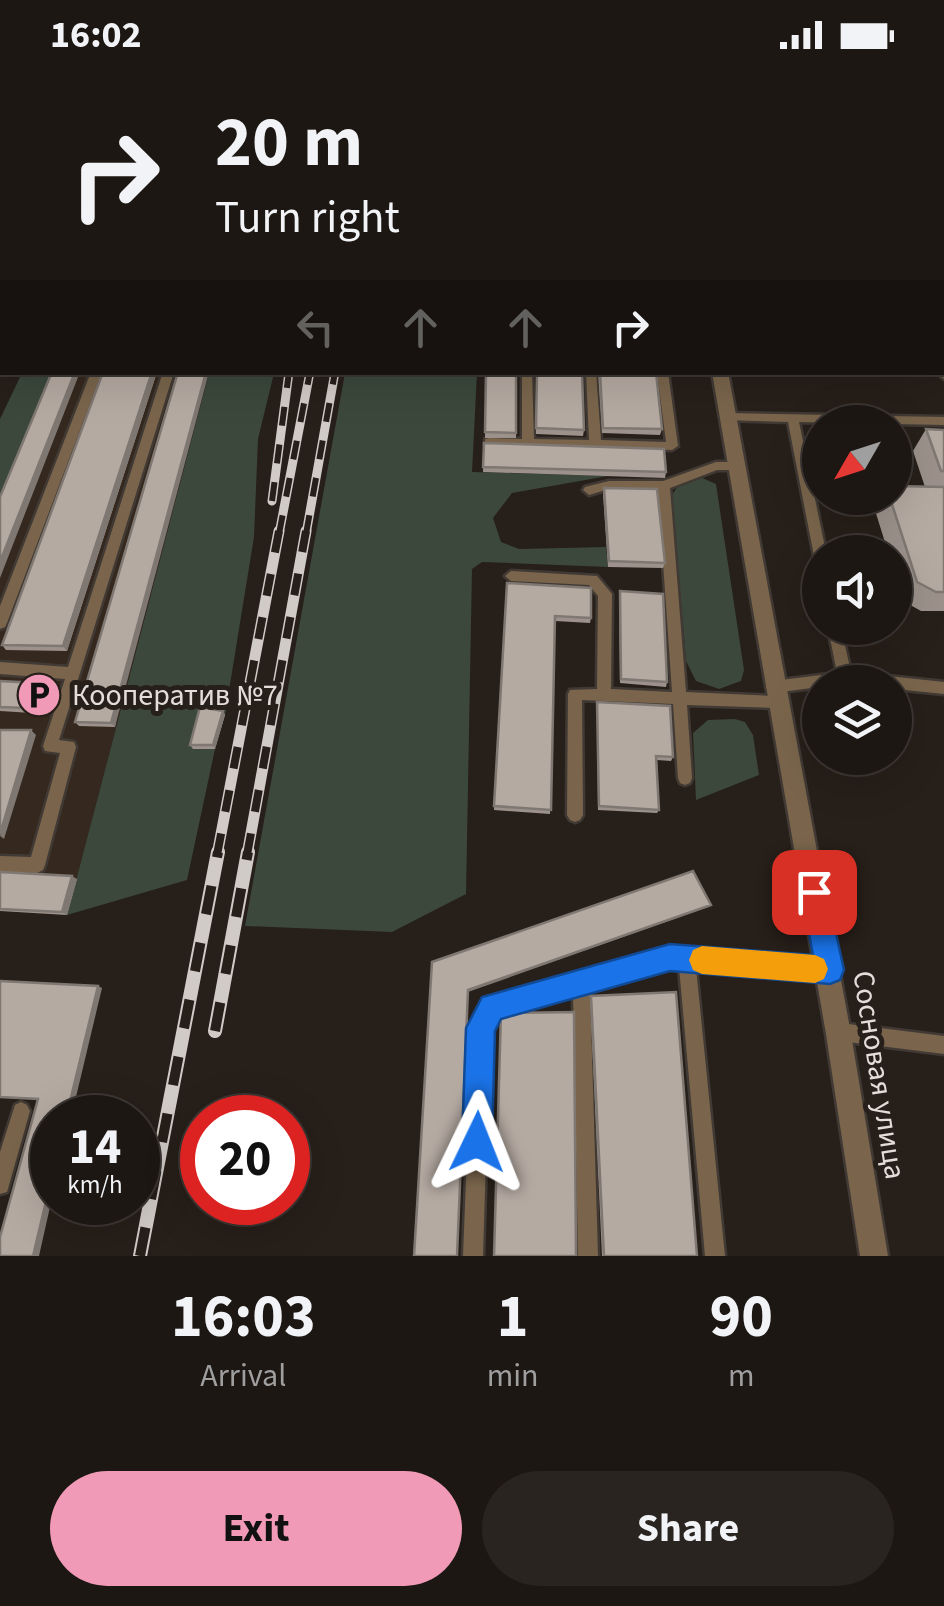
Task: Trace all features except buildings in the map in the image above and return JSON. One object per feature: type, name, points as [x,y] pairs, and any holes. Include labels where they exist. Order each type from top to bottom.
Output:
[{"type":"street","name":"Сосновая улица","points":[[721,375],[775,694],[830,970],[874,1256]]},
{"type":"lane","points":[[0,623],[97,375]]},
{"type":"lane","points":[[0,864],[37,864],[69,747],[50,746],[167,375]]},
{"type":"lane","points":[[527,375],[528,443]]},
{"type":"lane","points":[[591,375],[595,444]]},
{"type":"lane","points":[[489,442],[672,446],[662,375]]},
{"type":"lane","points":[[728,417],[793,421],[944,420]]},
{"type":"lane","points":[[793,421],[816,535]]},
{"type":"lane","points":[[590,490],[609,485],[664,486],[716,466],[736,466]]},
{"type":"lane","points":[[664,486],[685,778]]},
{"type":"lane","points":[[511,576],[592,580],[605,594],[604,696]]},
{"type":"lane","points":[[0,668],[70,673]]},
{"type":"lane","points":[[912,685],[944,688]]},
{"type":"lane","points":[[575,815],[575,694],[682,701],[775,694],[802,688]]},
{"type":"lane","points":[[473,1256],[481,1028],[492,1007],[670,958],[830,970]]},
{"type":"lane","points":[[687,959],[715,1256]]},
{"type":"lane","points":[[581,982],[588,1256]]},
{"type":"lane","points":[[840,1032],[944,1045]]},
{"type":"lane","points":[[0,1185],[21,1112]]},
{"type":"shaded area","points":[[56,375],[208,375],[67,915],[0,911],[0,512]]},
{"type":"green space","points":[[21,375],[57,375],[0,513],[0,419]]},
{"type":"green space","points":[[208,375],[274,375],[258,439],[254,537],[225,715],[203,712],[215,749],[187,880],[67,915]]},
{"type":"green space","points":[[345,375],[477,375],[472,472],[608,476],[512,493],[493,518],[501,542],[519,549],[606,547],[608,567],[482,562],[472,569],[466,894],[392,932],[245,926]]},
{"type":"green space","points":[[700,477],[716,484],[744,670],[741,681],[719,689],[696,681],[686,661],[672,495],[679,484]]},
{"type":"green space","points":[[708,720],[745,722],[753,735],[759,775],[696,800],[693,733]]},
{"type":"railway","points":[[272,501],[289,375]]},
{"type":"railway","points":[[279,534],[309,375]]},
{"type":"railway","points":[[306,534],[334,375]]},
{"type":"railway","points":[[217,855],[279,531]]},
{"type":"railway","points":[[247,855],[306,531]]},
{"type":"railway","points":[[140,1256],[218,852]]},
{"type":"railway","points":[[215,1031],[248,852]]},
{"type":"slow traffic","points":[[702,960],[815,969]]},
{"type":"place","name":"Кооператив №7","points":[[39,695]]},
{"type":"route","points":[[477,1142],[481,1028],[492,1007],[670,958],[830,970],[814,892]]}]
